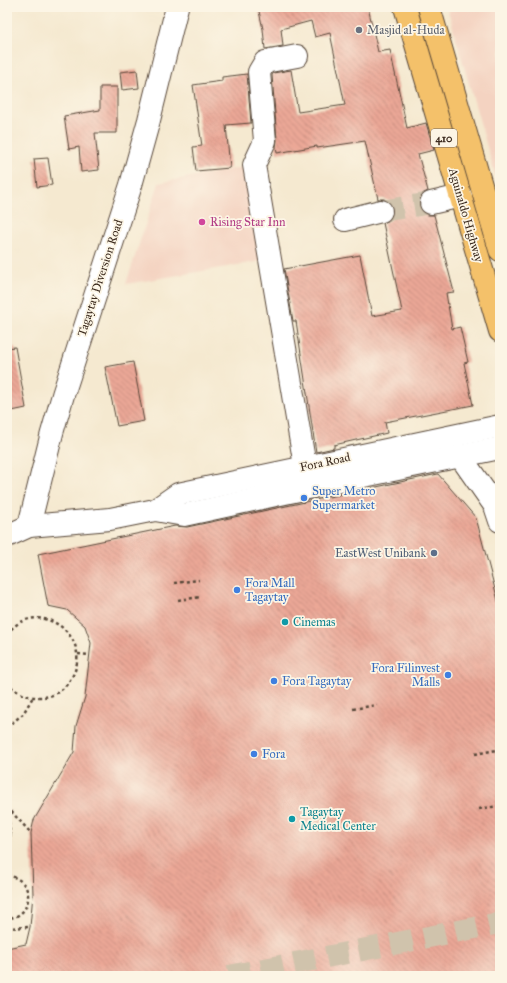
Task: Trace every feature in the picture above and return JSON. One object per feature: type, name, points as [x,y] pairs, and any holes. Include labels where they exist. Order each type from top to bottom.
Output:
[{"type":"main road","name":"Aguinaldo Highway","points":[[405,7],[500,331]]},
{"type":"main road","name":"Aguinaldo Highway","points":[[429,7],[500,250]]},
{"type":"street","name":"Tagaytay Diversion Road","points":[[29,526],[62,395],[133,178],[177,7]]},
{"type":"street","points":[[297,56],[265,62],[260,72],[265,141],[254,165],[305,466]]},
{"type":"street","points":[[431,203],[461,196]]},
{"type":"street","points":[[345,220],[381,211]]},
{"type":"street","name":"Fora Road","points":[[155,510],[178,494],[305,466],[496,427]]},
{"type":"street","points":[[496,427],[498,448]]},
{"type":"street","name":"Fora Road","points":[[29,526],[110,519],[155,510],[184,515],[498,448]]},
{"type":"street","points":[[460,456],[495,506],[500,521]]},
{"type":"street","points":[[7,536],[29,526]]},
{"type":"path","points":[[174,583],[199,580]]},
{"type":"path","points":[[178,600],[201,597]]},
{"type":"path","points":[[7,634],[10,630],[21,623],[33,619],[46,619],[58,624],[67,631],[74,642],[78,654],[77,666],[73,677],[66,686],[57,693],[45,697],[33,698],[21,694],[7,682]]},
{"type":"path","points":[[78,654],[89,655]]},
{"type":"path","points":[[7,727],[23,714],[33,698]]},
{"type":"path","points":[[353,709],[377,705]]},
{"type":"path","points":[[475,754],[497,750]]},
{"type":"path","points":[[479,809],[498,806]]},
{"type":"path","points":[[7,809],[7,818],[10,829],[10,839],[7,848]]},
{"type":"path","points":[[7,809],[31,833]]},
{"type":"path","points":[[7,875],[13,876],[24,884],[28,890],[29,898],[20,914],[7,918]]},
{"type":"path","points":[[7,928],[30,927]]},
{"type":"shaded area","points":[[447,7],[500,7],[500,192]]},
{"type":"shaded area","name":"Rising Star Inn","points":[[248,166],[262,261],[126,284],[159,183]]},
{"type":"building","points":[[258,7],[368,7],[378,52],[390,50],[407,128],[426,123],[434,150],[418,154],[428,191],[422,194],[419,199],[419,205],[422,212],[428,215],[434,215],[454,292],[446,293],[452,329],[460,327],[468,362],[464,363],[473,405],[385,422],[387,433],[334,445],[334,448],[316,452],[296,321],[293,321],[284,269],[360,255],[372,316],[402,311],[383,223],[390,220],[393,214],[393,208],[390,202],[384,199],[378,199],[365,141],[317,148],[317,146],[277,153],[273,73],[291,70],[298,112],[345,105],[330,33],[315,37],[311,21],[281,29],[283,46],[265,49],[263,29]]},
{"type":"building","points":[[137,70],[139,88],[122,90],[120,72]]},
{"type":"building","points":[[247,74],[251,123],[226,125],[230,168],[196,171],[193,147],[202,146],[193,85],[222,81],[222,77]]},
{"type":"building","points":[[100,87],[117,87],[117,133],[95,133],[99,170],[81,172],[79,147],[69,149],[64,116],[100,110]]},
{"type":"building","points":[[48,158],[52,185],[37,187],[34,159]]},
{"type":"building","points":[[15,347],[26,408],[7,412],[7,348]]},
{"type":"building","points":[[133,362],[144,421],[117,426],[105,367]]},
{"type":"building","name":"Fora","points":[[438,474],[476,518],[500,608],[500,976],[7,976],[7,948],[26,944],[30,927],[33,894],[31,833],[34,820],[74,752],[76,726],[85,697],[91,643],[85,626],[67,610],[48,606],[38,554],[175,526],[187,527]]},
{"type":"tunnel","points":[[381,211],[431,203]]},
{"type":"tunnel","points":[[229,976],[500,923]]},
{"type":"place","name":"Masjid al-Huda","points":[[359,30]]},
{"type":"place","name":"Rising Star Inn","points":[[202,222]]},
{"type":"place","name":"Super Metro Supermarket","points":[[304,498]]},
{"type":"place","name":"EastWest Unibank","points":[[434,553]]},
{"type":"place","name":"Fora Mall Tagaytay","points":[[237,590]]},
{"type":"place","name":"Cinemas","points":[[285,622]]},
{"type":"place","name":"Fora Filinvest Malls","points":[[448,675]]},
{"type":"place","name":"Fora Tagaytay","points":[[274,681]]},
{"type":"place","name":"Fora","points":[[254,754]]},
{"type":"place","name":"Tagaytay Medical Center","points":[[292,819]]}]
